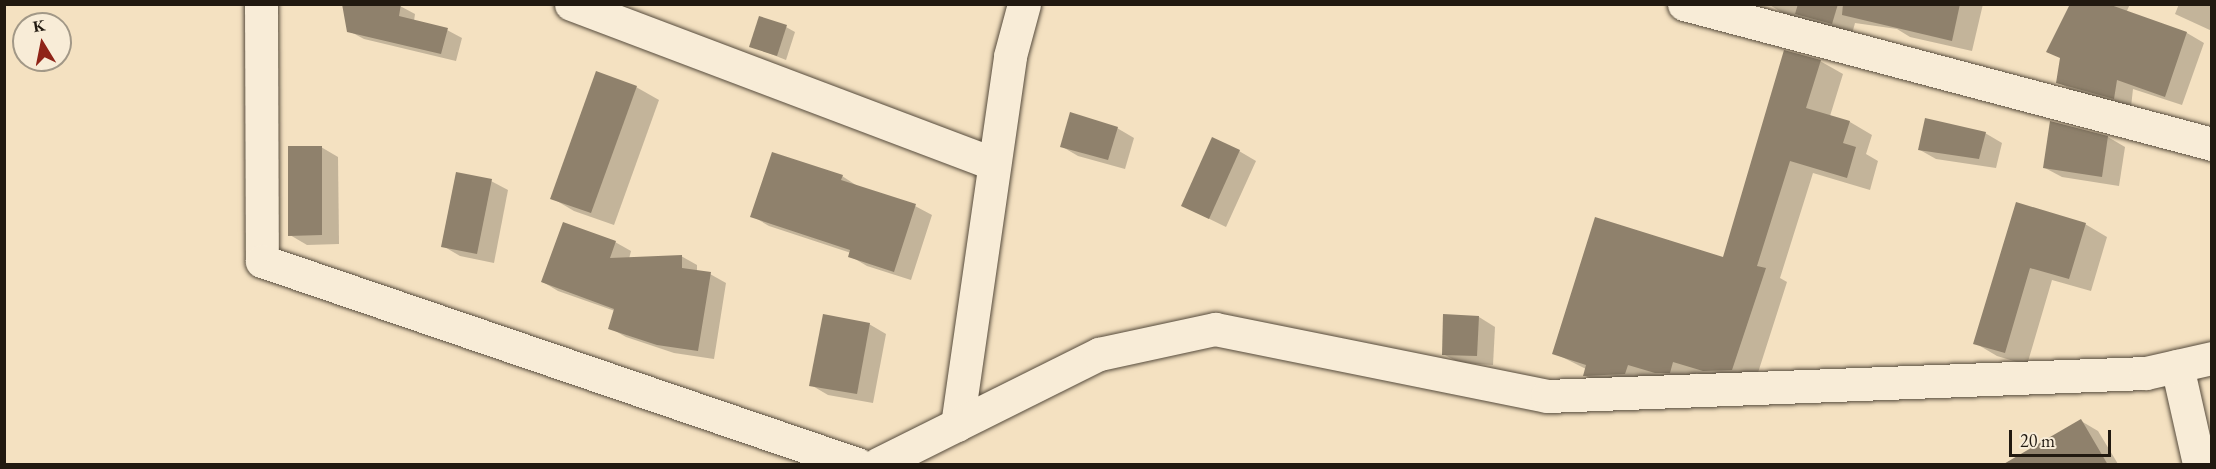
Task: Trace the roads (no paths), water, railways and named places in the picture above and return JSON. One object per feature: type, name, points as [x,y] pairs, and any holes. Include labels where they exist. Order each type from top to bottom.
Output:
[{"type":"street","points":[[261,4],[262,261],[857,465]]},
{"type":"street","points":[[572,4],[994,164]]},
{"type":"street","points":[[957,425],[1010,56],[1024,4]]},
{"type":"street","points":[[1684,4],[2211,144]]},
{"type":"street","points":[[878,465],[1099,354],[1215,329],[1547,396],[2146,373],[2211,357]]},
{"type":"street","points":[[2177,366],[2199,465]]}]
